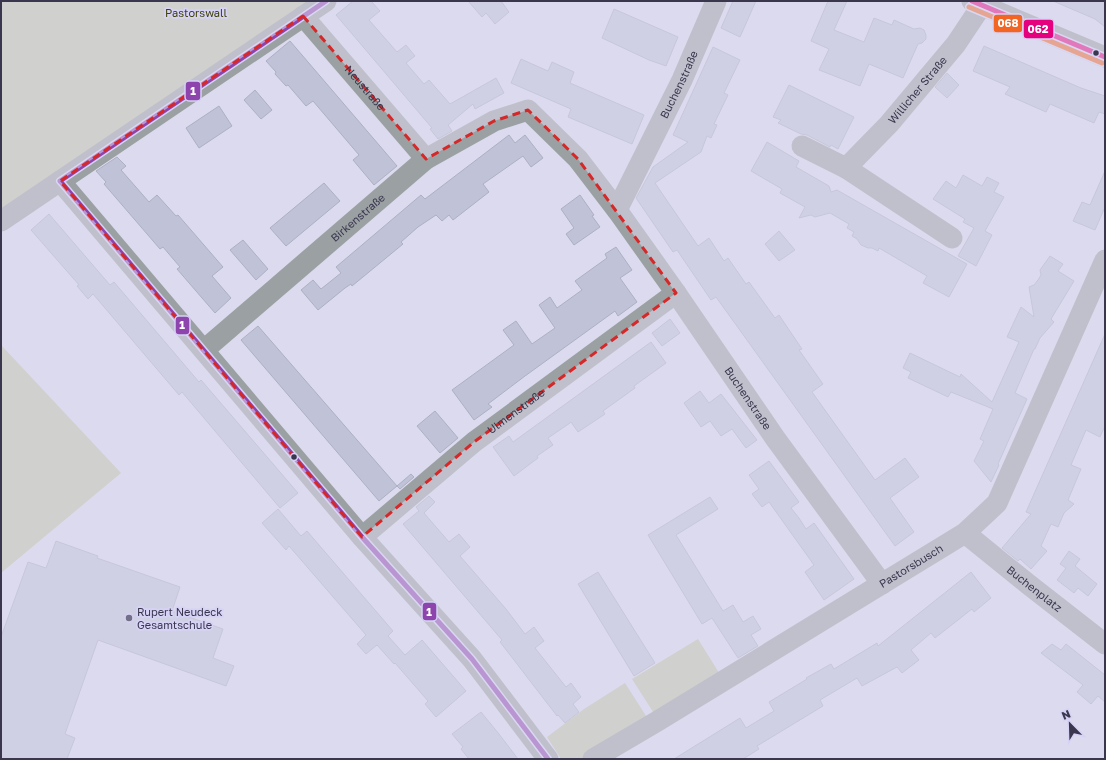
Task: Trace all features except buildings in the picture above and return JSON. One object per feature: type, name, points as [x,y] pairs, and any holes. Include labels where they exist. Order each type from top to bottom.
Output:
[{"type":"street","points":[[1,221],[326,1]]},
{"type":"street","name":"Buchenstraße","points":[[617,210],[682,80],[716,1]]},
{"type":"street","name":"Willicher Straße","points":[[846,168],[889,124],[956,44],[977,3],[1105,57]]},
{"type":"street","name":"Neustraße","points":[[304,16],[426,159]]},
{"type":"street","name":"Buchenstraße","points":[[528,110],[578,159],[617,210],[775,438],[882,584]]},
{"type":"street","name":"Birkenstraße","points":[[204,350],[426,159],[494,121],[528,110]]},
{"type":"street","points":[[802,146],[846,168],[952,238]]},
{"type":"street","points":[[60,181],[362,537],[472,659],[548,759]]},
{"type":"street","name":"Pastorsbusch","points":[[593,759],[656,722],[965,532],[997,503],[1105,260]]},
{"type":"street","name":"Ulmenstraße","points":[[362,537],[474,442],[676,294]]},
{"type":"street","name":"Buchenplatz","points":[[965,532],[1028,584],[1105,644]]},
{"type":"highlighted area","points":[[303,16],[426,159],[494,121],[528,110],[578,159],[676,293],[474,442],[362,537],[60,181]]},
{"type":"green space","name":"Pastorswall","points":[[1,1],[310,1],[1,209]]},
{"type":"green space","points":[[2,346],[121,473],[1,573],[1,347]]},
{"type":"green space","points":[[698,639],[721,676],[655,715],[632,679]]},
{"type":"green space","points":[[625,683],[648,719],[583,759],[561,759],[547,737],[584,709]]},
{"type":"transit line","name":"1","points":[[60,181],[326,1]]},
{"type":"transit line","name":"062","points":[[972,1],[1105,57]]},
{"type":"transit line","name":"068","points":[[969,7],[1102,63]]},
{"type":"transit line","name":"1","points":[[60,181],[362,537],[472,659],[548,759]]},
{"type":"place","name":"Rupert Neudeck Gesamtschule","points":[[129,618]]}]
